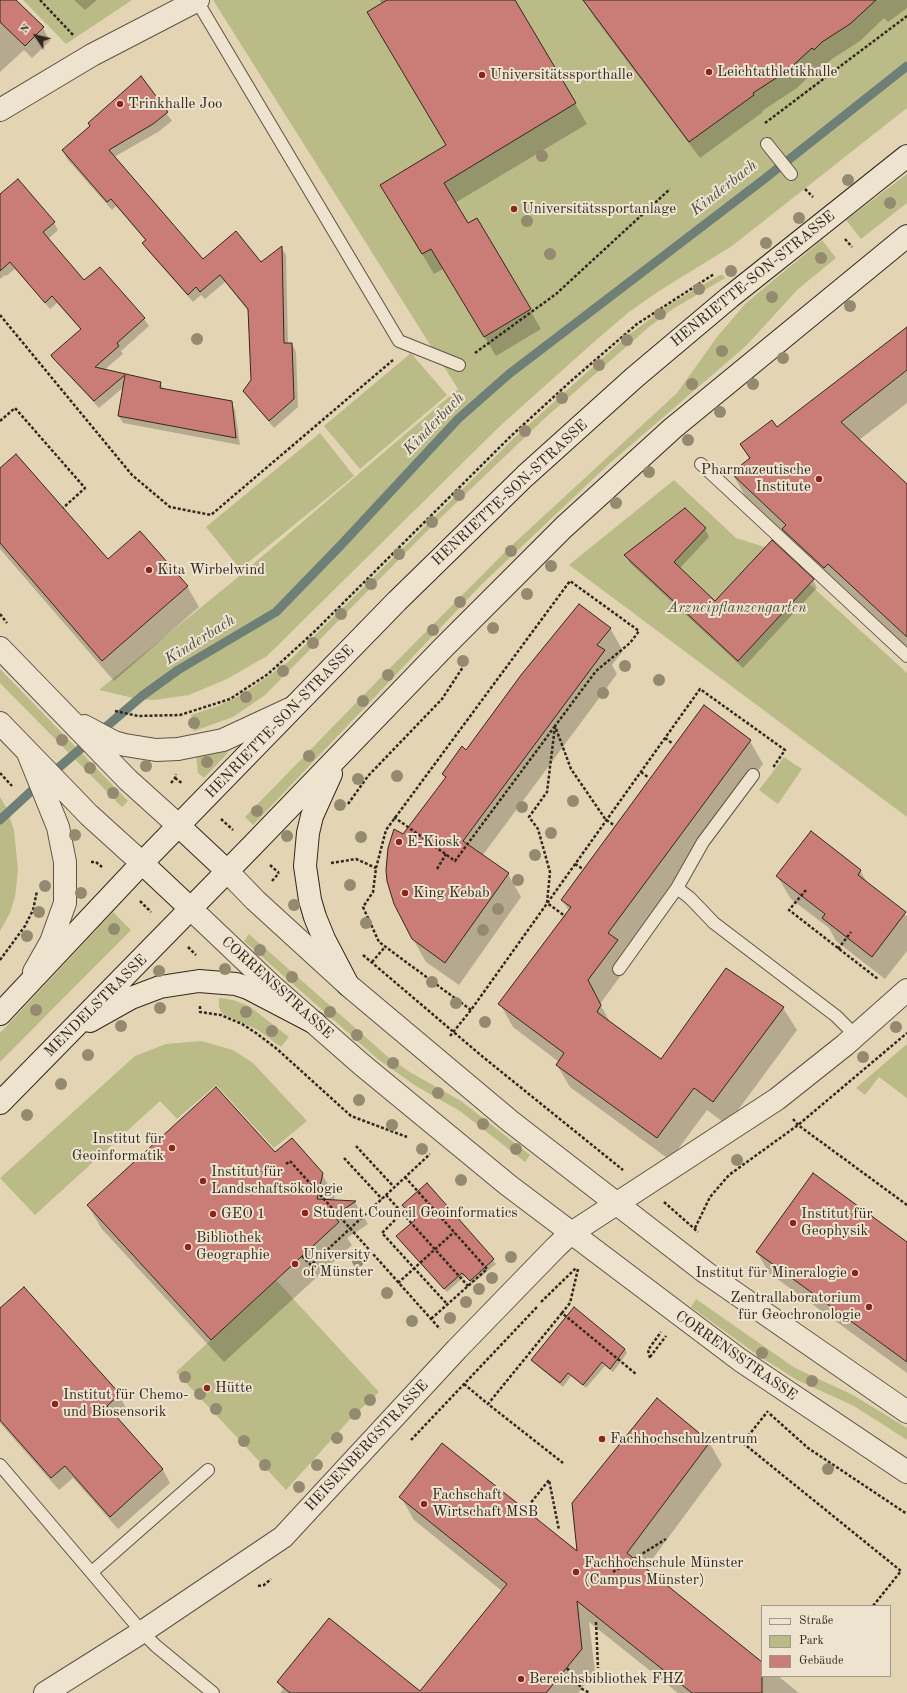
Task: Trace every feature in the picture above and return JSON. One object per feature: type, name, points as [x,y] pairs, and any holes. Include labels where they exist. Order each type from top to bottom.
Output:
[{"type":"street","points":[[0,110],[92,55],[197,0]]},
{"type":"street","name":"HENRIETTE-SON-STRASSE","points":[[142,863],[456,543],[525,476],[635,377],[730,297],[907,156]]},
{"type":"street","points":[[191,909],[503,586],[612,482],[679,423],[907,236]]},
{"type":"street","points":[[0,648],[77,725],[111,749],[128,780],[227,871],[255,900],[348,985],[433,1057],[616,1204],[705,1272],[907,1412]]},
{"type":"street","points":[[111,749],[156,750],[178,749],[204,745],[236,735],[295,707]]},
{"type":"street","name":"CORRENSSTRASSE","points":[[0,723],[35,762],[56,796],[89,814],[271,985],[440,1130],[570,1234],[740,1360],[907,1472]]},
{"type":"street","points":[[341,755],[320,796],[312,816],[305,866],[310,900],[315,917],[324,939],[348,985]]},
{"type":"street","points":[[28,983],[51,942],[64,904],[66,886],[64,856],[58,827],[56,796]]},
{"type":"street","points":[[0,1014],[142,863]]},
{"type":"street","name":"MENDELSTRASSE","points":[[0,1103],[191,909]]},
{"type":"street","points":[[70,1032],[145,993],[173,984],[199,981],[236,984],[248,988],[315,1023]]},
{"type":"street","points":[[570,1234],[777,1099],[856,1036],[907,990]]},
{"type":"street","name":"HEISENBERGSTRASSE","points":[[46,1693],[142,1632],[283,1537],[457,1349],[570,1234]]},
{"type":"lane","points":[[197,0],[398,341],[458,365]]},
{"type":"lane","points":[[767,144],[791,174]]},
{"type":"lane","points":[[701,464],[907,656]]},
{"type":"lane","points":[[619,969],[677,888],[703,842],[753,775]]},
{"type":"lane","points":[[677,888],[690,898],[714,923],[836,1016],[856,1036]]},
{"type":"lane","points":[[0,1464],[142,1632],[156,1646],[213,1693]]},
{"type":"lane","points":[[92,1572],[208,1470]]},
{"type":"path","points":[[40,0],[92,55]]},
{"type":"path","points":[[762,125],[907,16]]},
{"type":"path","points":[[458,365],[556,294],[670,189]]},
{"type":"path","points":[[808,203],[819,194]]},
{"type":"path","points":[[112,710],[138,716],[180,715],[230,699],[268,674],[314,632],[511,436],[571,381],[637,324],[719,272]]},
{"type":"path","points":[[0,315],[132,475],[170,507],[210,515],[394,360],[398,341]]},
{"type":"path","points":[[0,421],[15,408],[85,488],[63,508]]},
{"type":"path","points":[[394,817],[456,861],[596,671],[630,644],[639,631],[570,581],[394,817],[386,830],[376,868],[373,892],[363,907],[379,942],[471,1010]]},
{"type":"path","points":[[345,810],[368,776],[442,699],[466,662]]},
{"type":"path","points":[[433,1057],[471,1010],[700,689],[785,750],[774,766],[777,767]]},
{"type":"path","points":[[555,726],[571,769],[606,820],[614,825]]},
{"type":"path","points":[[548,903],[550,872],[538,829],[529,817],[547,792],[555,726]]},
{"type":"path","points":[[665,738],[672,743]]},
{"type":"path","points":[[641,772],[648,777]]},
{"type":"path","points":[[0,773],[14,788]]},
{"type":"path","points":[[175,778],[202,801],[279,873]]},
{"type":"path","points":[[437,869],[446,854]]},
{"type":"path","points":[[332,856],[332,870]]},
{"type":"path","points":[[331,863],[356,859],[376,868]]},
{"type":"path","points":[[96,862],[201,959]]},
{"type":"path","points":[[575,864],[583,869]]},
{"type":"path","points":[[0,960],[25,926],[33,910],[38,888]]},
{"type":"path","points":[[806,890],[789,910],[878,979]]},
{"type":"path","points":[[548,903],[565,916]]},
{"type":"path","points":[[838,949],[851,932]]},
{"type":"path","points":[[372,962],[385,947]]},
{"type":"path","points":[[360,950],[454,1032],[644,1186],[695,1228],[699,1233]]},
{"type":"path","points":[[695,1228],[710,1197],[729,1175],[798,1125],[907,1033]]},
{"type":"path","points":[[777,1099],[798,1125],[907,1205]]},
{"type":"path","points":[[356,1146],[394,1187]]},
{"type":"path","points":[[302,1256],[311,1265],[432,1152]]},
{"type":"path","points":[[344,1158],[382,1199]]},
{"type":"path","points":[[286,1164],[290,1161],[431,1319],[487,1269],[404,1178]]},
{"type":"path","points":[[386,1195],[468,1286]]},
{"type":"path","points":[[402,1214],[382,1233],[447,1304]]},
{"type":"path","points":[[398,1283],[454,1232]]},
{"type":"path","points":[[488,1404],[570,1303],[579,1265]]},
{"type":"path","points":[[562,1313],[636,1374]]},
{"type":"path","points":[[662,1329],[648,1350],[650,1358],[668,1333]]},
{"type":"path","points":[[464,1384],[563,1463]]},
{"type":"path","points":[[748,1436],[768,1411]]},
{"type":"path","points":[[743,1443],[901,1571],[874,1605]]},
{"type":"path","points":[[525,1510],[549,1480],[559,1530]]},
{"type":"path","points":[[613,1572],[666,1539]]},
{"type":"path","points":[[596,1622],[598,1668]]},
{"type":"path","points":[[567,1668],[582,1689],[590,1693]]},
{"type":"green space","points":[[23,0],[132,0],[66,44]]},
{"type":"green space","name":"Universitätssportanlage","points":[[213,0],[907,0],[907,108],[732,246],[659,291],[629,312],[595,341],[500,426],[267,656],[227,679],[189,695],[154,700],[138,699],[99,690],[231,583],[458,389]]},
{"type":"green space","points":[[907,174],[907,203],[861,239],[846,220]]},
{"type":"green space","points":[[822,240],[836,258],[797,290],[747,345],[610,463],[482,584],[253,825],[245,817],[509,548],[677,393],[717,337],[746,303]]},
{"type":"green space","points":[[720,275],[723,275],[725,278],[673,309],[650,326],[545,418],[431,527],[265,695],[233,717],[194,731],[191,715],[218,706],[243,694],[288,662],[514,438],[626,337],[670,304]]},
{"type":"green space","points":[[411,353],[447,395],[360,469],[324,426]]},
{"type":"green space","points":[[320,433],[354,476],[240,569],[206,527]]},
{"type":"green space","name":"Arzneipflanzengarten","points":[[674,480],[736,538],[771,549],[907,673],[907,817],[569,565]]},
{"type":"green space","points":[[0,669],[128,801],[122,807],[0,683]]},
{"type":"green space","points":[[228,749],[227,754],[204,778],[198,773],[196,755]]},
{"type":"green space","points":[[784,757],[802,769],[778,804],[759,790]]},
{"type":"green space","points":[[0,797],[6,807],[14,830],[18,870],[15,897],[10,913],[0,931]]},
{"type":"green space","points":[[113,912],[131,930],[0,1062],[0,1033]]},
{"type":"green space","points":[[249,934],[388,1057],[408,1071],[461,1101],[530,1155],[525,1162],[460,1111],[416,1086],[379,1060],[244,941]]},
{"type":"green space","points":[[219,998],[233,1000],[249,1006],[289,1037],[281,1047],[258,1030],[223,1014],[219,1008]]},
{"type":"green space","points":[[201,1041],[233,1050],[253,1063],[307,1121],[274,1148],[216,1085],[177,1119],[160,1101],[35,1215],[0,1178],[135,1056],[166,1044]]},
{"type":"green space","points":[[907,1044],[907,1098],[879,1077],[865,1095],[856,1088]]},
{"type":"green space","points":[[276,1280],[379,1392],[352,1417],[286,1490],[176,1372]]},
{"type":"green space","points":[[696,1299],[795,1368],[853,1395],[907,1428],[907,1440],[854,1406],[797,1380],[759,1356],[691,1307]]},
{"type":"building","points":[[0,0],[16,0],[44,27],[25,46],[0,22]]},
{"type":"building","name":"Universitätssporthalle","points":[[387,0],[515,0],[576,103],[444,183],[468,223],[477,218],[531,309],[484,337],[431,249],[422,254],[380,185],[446,145],[367,12]]},
{"type":"building","name":"Leichtathletikhalle","points":[[583,0],[876,0],[850,24],[822,42],[814,50],[812,48],[787,71],[753,93],[754,95],[689,142]]},
{"type":"building","points":[[141,76],[168,112],[153,124],[109,150],[203,259],[236,231],[261,262],[282,246],[284,343],[292,343],[294,399],[269,421],[243,391],[251,380],[248,309],[220,275],[200,292],[196,287],[188,295],[142,243],[146,240],[111,199],[107,202],[62,150],[90,126],[88,123]]},
{"type":"building","points":[[18,179],[55,222],[43,232],[84,280],[100,267],[145,318],[117,343],[119,346],[95,367],[161,382],[160,388],[232,401],[236,438],[118,416],[125,375],[94,401],[52,357],[51,355],[81,329],[52,296],[45,303],[10,262],[0,271],[0,194]]},
{"type":"building","name":"Pharmazeutische Institute","points":[[907,327],[907,370],[841,422],[907,484],[907,637],[828,564],[824,568],[782,529],[786,525],[731,473],[750,458],[740,444],[772,420],[777,427]]},
{"type":"building","points":[[16,454],[108,559],[140,531],[188,586],[102,661],[0,543],[0,468]]},
{"type":"building","points":[[685,508],[706,528],[674,562],[715,601],[772,540],[814,579],[738,661],[624,555]]},
{"type":"building","points":[[579,604],[611,628],[597,645],[605,650],[463,841],[509,873],[445,963],[412,939],[394,904],[387,881],[386,870],[388,848],[394,829],[403,834],[446,777],[442,774],[462,746],[466,750],[521,675]]},
{"type":"building","points":[[704,705],[751,740],[608,933],[618,940],[588,980],[601,1005],[597,1012],[661,1059],[726,968],[784,1007],[713,1102],[694,1088],[657,1138],[556,1065],[564,1053],[498,1004],[571,907],[561,900]]},
{"type":"building","points":[[811,831],[861,870],[858,875],[906,912],[872,957],[822,918],[825,914],[776,876]]},
{"type":"building","name":"GEO 1","points":[[216,1087],[275,1152],[292,1138],[323,1173],[317,1199],[356,1201],[334,1216],[339,1222],[211,1340],[87,1205]]},
{"type":"building","name":"Zentrallaboratorium für Geochronologie","points":[[813,1173],[907,1242],[907,1362],[756,1252]]},
{"type":"building","points":[[427,1183],[494,1259],[470,1281],[462,1273],[444,1289],[396,1236],[415,1220],[402,1205]]},
{"type":"building","name":"Institut für Chemo- und Biosensorik","points":[[24,1287],[120,1394],[107,1406],[163,1469],[110,1517],[65,1466],[51,1478],[0,1420],[0,1308]]},
{"type":"building","points":[[574,1307],[625,1349],[610,1369],[602,1362],[583,1385],[568,1373],[560,1383],[531,1360]]},
{"type":"building","points":[[657,1398],[710,1442],[627,1553],[761,1661],[762,1693],[692,1693],[577,1601],[582,1649],[546,1693],[290,1693],[277,1682],[329,1618],[420,1691],[507,1584],[399,1497],[442,1443],[577,1551],[572,1503]]},
{"type":"waterway","name":"Kinderbach","points":[[50,775],[142,696],[178,670],[276,612],[341,545],[458,419],[509,374],[763,180],[907,66]]},
{"type":"waterway","name":"Kinderbach","points":[[0,820],[40,783]]},
{"type":"place","name":"Leichtathletikhalle","points":[[709,72]]},
{"type":"place","name":"Universitätssporthalle","points":[[482,75]]},
{"type":"place","name":"Trinkhalle Joo","points":[[120,104]]},
{"type":"place","name":"Universitätssportanlage","points":[[514,209]]},
{"type":"place","name":"Pharmazeutische Institute","points":[[819,479]]},
{"type":"place","name":"Kita Wirbelwind","points":[[149,570]]},
{"type":"place","name":"E-Kiosk","points":[[399,842]]},
{"type":"place","name":"King Kebab","points":[[405,893]]},
{"type":"place","name":"Institut für Geoinformatik","points":[[172,1148]]},
{"type":"place","name":"Institut für Landschaftsökologie","points":[[203,1181]]},
{"type":"place","name":"Student Council Geoinformatics","points":[[305,1213]]},
{"type":"place","name":"GEO 1","points":[[213,1214]]},
{"type":"place","name":"Institut für Geophysik","points":[[793,1223]]},
{"type":"place","name":"Bibliothek Geographie","points":[[188,1247]]},
{"type":"place","name":"University of Münster","points":[[295,1264]]},
{"type":"place","name":"Institut für Mineralogie","points":[[855,1273]]},
{"type":"place","name":"Zentrallaboratorium für Geochronologie","points":[[869,1307]]},
{"type":"place","name":"Hütte","points":[[207,1388]]},
{"type":"place","name":"Institut für Chemo- und Biosensorik","points":[[55,1404]]},
{"type":"place","name":"Fachhochschulzentrum","points":[[602,1439]]},
{"type":"place","name":"Fachschaft Wirtschaft MSB","points":[[424,1504]]},
{"type":"place","name":"Fachhochschule Münster (Campus Münster)","points":[[576,1572]]},
{"type":"place","name":"Bereichsbibliothek FHZ","points":[[521,1679]]}]
